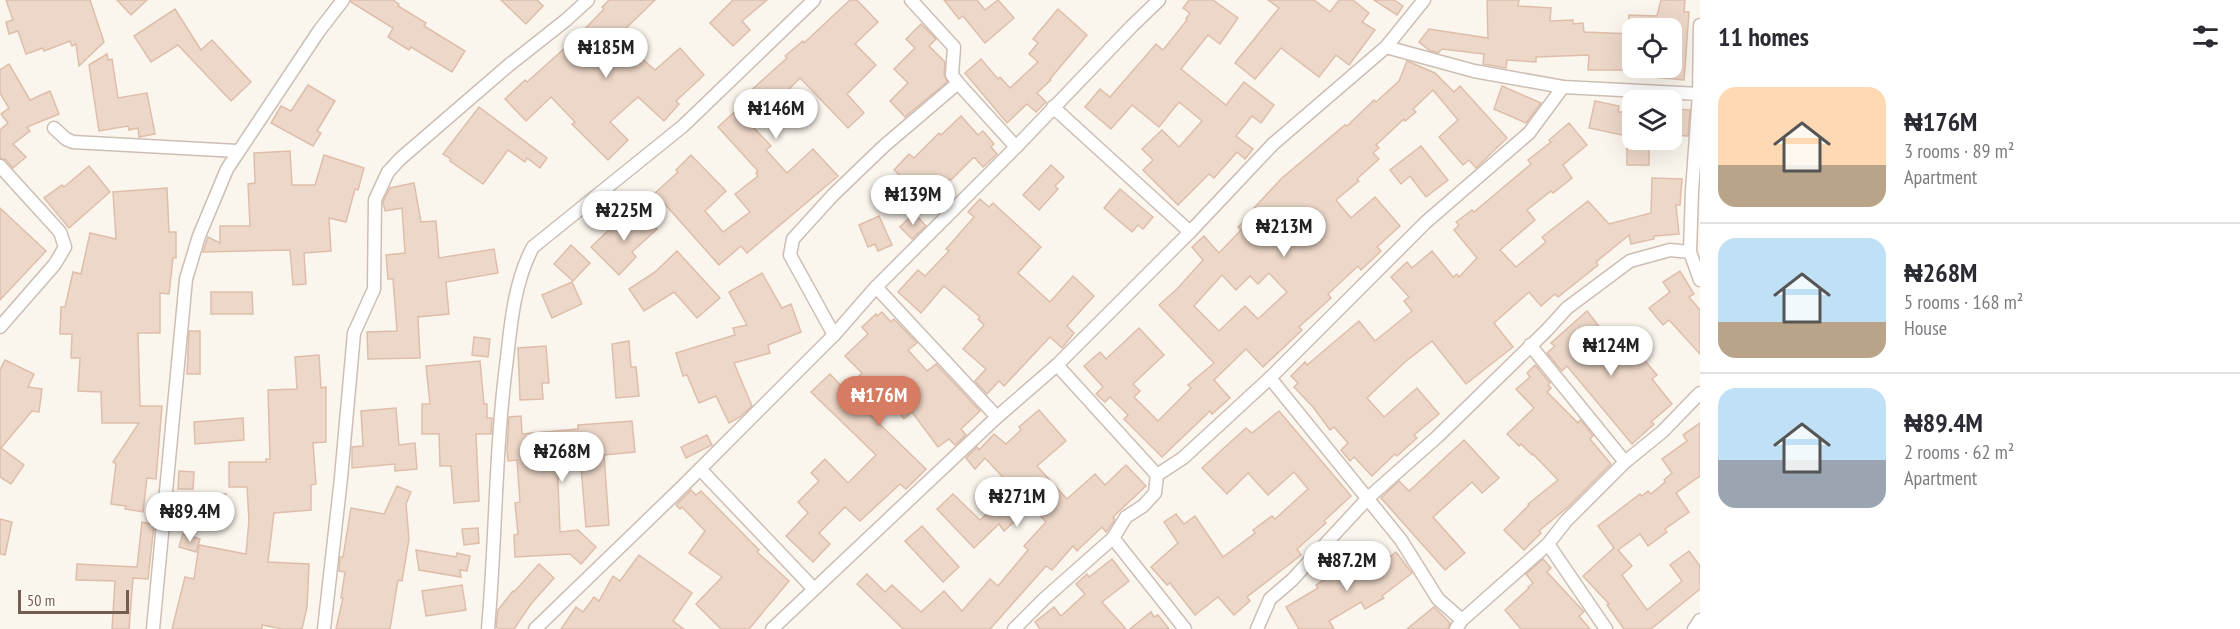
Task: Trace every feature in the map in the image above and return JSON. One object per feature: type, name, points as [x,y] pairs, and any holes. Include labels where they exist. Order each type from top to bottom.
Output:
[{"type":"street","points":[[153,629],[186,279],[210,206],[237,151],[343,0]]},
{"type":"street","points":[[324,629],[342,478],[354,333],[374,289],[375,200],[388,172],[400,159],[588,0]]},
{"type":"street","points":[[488,629],[501,400],[513,310],[533,247],[683,126],[814,0]]},
{"type":"street","points":[[911,0],[954,47],[952,75],[967,96],[1016,147]]},
{"type":"street","points":[[535,629],[834,335],[876,287],[1160,0]]},
{"type":"street","points":[[772,629],[997,417],[1057,365],[1190,232],[1273,144],[1386,47],[1424,0]]},
{"type":"street","points":[[1700,25],[1700,94],[1692,191],[1690,252],[1700,280]]},
{"type":"street","points":[[1386,47],[1474,71],[1563,87],[1700,94]]},
{"type":"street","points":[[834,335],[790,255],[793,239],[833,195],[884,146],[958,83]]},
{"type":"street","points":[[1157,475],[1183,458],[1270,378],[1426,222],[1529,133],[1563,87]]},
{"type":"street","points":[[1053,106],[1190,232]]},
{"type":"street","points":[[54,128],[73,142],[237,151]]},
{"type":"street","points":[[0,166],[60,232],[65,247],[55,264],[0,327]]},
{"type":"street","points":[[1257,629],[1270,599],[1292,580],[1368,498],[1437,437],[1567,308],[1630,261],[1670,250],[1690,252]]},
{"type":"street","points":[[876,287],[997,417]]},
{"type":"street","points":[[1530,345],[1625,462]]},
{"type":"street","points":[[1014,629],[1113,538],[1126,517],[1143,506],[1155,493],[1157,475],[1057,365]]},
{"type":"street","points":[[1270,378],[1401,540],[1438,599],[1459,625],[1548,544],[1566,521],[1625,462],[1662,432],[1700,393]]},
{"type":"street","points":[[700,469],[813,588]]},
{"type":"street","points":[[1113,538],[1185,629]]},
{"type":"street","points":[[1548,544],[1606,629]]},
{"type":"street","points":[[1694,629],[1700,620]]},
{"type":"building","points":[[6,0],[90,0],[104,42],[79,66],[76,44],[72,46],[70,41],[44,51],[43,48],[26,54],[18,31],[9,34],[6,22],[13,20]]},
{"type":"building","points":[[117,0],[147,0],[131,15]]},
{"type":"building","points":[[351,0],[393,0],[399,4],[398,6],[426,23],[424,26],[465,51],[452,72],[411,47],[409,50],[388,37],[393,28]]},
{"type":"building","points":[[501,0],[537,0],[543,6],[526,24]]},
{"type":"building","points":[[609,0],[655,0],[617,37],[636,56],[637,54],[655,70],[680,48],[704,75],[676,101],[679,104],[664,121],[638,97],[610,122],[628,140],[608,160],[572,124],[575,122],[551,97],[526,121],[505,99],[576,38],[604,9],[602,7]]},
{"type":"building","points":[[733,0],[767,0],[742,21],[750,30],[733,46],[710,23]]},
{"type":"building","points":[[850,0],[857,0],[878,22],[855,44],[876,65],[847,94],[864,113],[848,128],[800,78],[752,126],[771,146],[766,150],[787,173],[813,149],[838,176],[747,253],[741,246],[719,265],[655,193],[678,172],[676,170],[691,155],[726,191],[705,211],[723,232],[750,212],[735,194],[758,176],[756,173],[758,171],[718,127],[742,105],[738,102],[787,58],[785,56],[803,41],[804,43]]},
{"type":"building","points":[[944,0],[977,0],[985,10],[998,0],[1014,18],[985,43],[963,16],[959,19]]},
{"type":"building","points":[[1189,0],[1213,0],[1238,18],[1220,44],[1208,35],[1181,69],[1226,105],[1244,82],[1274,105],[1261,123],[1252,116],[1236,136],[1253,149],[1245,159],[1237,152],[1214,178],[1209,174],[1178,205],[1143,170],[1153,160],[1142,149],[1162,130],[1179,147],[1202,121],[1179,102],[1159,127],[1132,105],[1111,129],[1085,107],[1100,89],[1110,97],[1156,44],[1163,50],[1187,20],[1190,13],[1183,8]]},
{"type":"building","points":[[1268,0],[1314,0],[1330,12],[1339,0],[1353,0],[1369,13],[1362,22],[1375,30],[1349,65],[1336,55],[1319,77],[1281,48],[1255,79],[1235,63],[1279,8]]},
{"type":"building","points":[[1374,0],[1394,0],[1403,6],[1397,15]]},
{"type":"building","points":[[1487,0],[1519,0],[1518,6],[1551,8],[1550,21],[1573,20],[1573,24],[1583,23],[1584,32],[1622,34],[1622,70],[1588,70],[1589,55],[1536,57],[1536,62],[1507,60],[1506,68],[1483,64],[1484,54],[1442,49],[1438,53],[1429,50],[1419,42],[1429,29],[1488,38]]},
{"type":"building","points":[[1661,0],[1685,0],[1684,12],[1689,12],[1684,80],[1663,78],[1682,78],[1682,18],[1629,18],[1629,15],[1657,16]]},
{"type":"building","points":[[175,9],[201,50],[212,40],[251,82],[231,101],[178,45],[151,62],[134,36]]},
{"type":"building","points":[[1058,9],[1087,35],[1051,80],[1037,93],[1046,102],[1036,112],[1027,104],[1007,123],[965,73],[981,59],[998,79],[1000,77],[1010,88],[1038,62],[1029,54],[1038,43],[1033,39]]},
{"type":"building","points":[[921,24],[936,39],[929,46],[945,62],[944,74],[947,82],[905,117],[890,101],[908,83],[894,69],[915,48],[906,39]]},
{"type":"building","points":[[107,54],[108,60],[112,59],[118,98],[147,93],[155,134],[139,137],[138,128],[129,130],[128,126],[99,131],[89,65]]},
{"type":"building","points":[[1407,61],[1435,73],[1454,92],[1460,86],[1507,138],[1476,168],[1469,160],[1463,165],[1439,137],[1458,120],[1433,90],[1413,109],[1416,112],[1405,121],[1404,119],[1376,145],[1379,148],[1373,153],[1379,159],[1357,179],[1359,181],[1336,200],[1351,218],[1375,197],[1400,226],[1377,247],[1381,251],[1361,270],[1358,266],[1328,294],[1331,298],[1299,327],[1302,330],[1263,367],[1246,349],[1214,380],[1230,398],[1212,414],[1210,411],[1162,457],[1124,419],[1128,415],[1110,397],[1105,402],[1096,394],[1103,387],[1084,366],[1100,352],[1106,359],[1139,328],[1164,355],[1133,384],[1140,391],[1134,397],[1158,421],[1191,388],[1188,385],[1214,363],[1159,305],[1203,260],[1192,247],[1204,236],[1219,253],[1241,230],[1238,227],[1256,210],[1254,208],[1282,178],[1399,81]],"holes":[[[1269,273],[1287,292],[1258,319],[1245,306],[1219,331],[1194,306],[1222,275],[1236,290],[1250,276],[1258,284]]]},
{"type":"building","points":[[9,64],[30,100],[50,91],[59,114],[27,127],[30,131],[13,144],[26,157],[13,168],[6,160],[0,158],[0,130],[8,123],[1,114],[9,108],[0,93],[0,70]]},
{"type":"building","points":[[308,85],[335,101],[317,131],[321,133],[313,146],[271,123],[281,106],[291,111]]},
{"type":"building","points":[[1502,86],[1541,103],[1526,123],[1494,109]]},
{"type":"building","points":[[1595,101],[1619,106],[1618,112],[1622,112],[1622,135],[1589,128]]},
{"type":"building","points":[[479,107],[547,158],[540,168],[527,158],[525,162],[508,150],[483,184],[443,154]]},
{"type":"building","points":[[1682,110],[1690,110],[1688,136],[1682,136]]},
{"type":"building","points":[[961,116],[978,135],[983,131],[994,144],[991,147],[997,154],[983,167],[973,158],[929,202],[894,170],[909,154],[914,158],[939,133],[941,135]]},
{"type":"building","points":[[1569,123],[1587,145],[1563,165],[1572,178],[1527,210],[1535,220],[1500,250],[1516,267],[1546,242],[1542,237],[1588,201],[1609,224],[1651,213],[1652,178],[1682,179],[1680,205],[1676,205],[1679,234],[1654,236],[1654,239],[1631,244],[1629,235],[1596,262],[1598,265],[1558,297],[1555,294],[1541,306],[1529,292],[1494,323],[1513,347],[1466,384],[1432,341],[1405,362],[1367,398],[1384,417],[1417,388],[1439,414],[1414,435],[1417,438],[1397,456],[1395,454],[1372,476],[1354,457],[1350,461],[1341,450],[1348,443],[1334,427],[1330,430],[1294,387],[1298,383],[1291,376],[1305,362],[1307,365],[1359,321],[1375,341],[1412,311],[1404,301],[1409,297],[1391,277],[1407,262],[1412,268],[1432,251],[1453,277],[1457,274],[1459,277],[1477,258],[1454,230],[1459,225],[1456,222],[1472,210],[1474,212],[1531,164],[1528,160],[1551,142],[1549,140]]},
{"type":"building","points":[[1421,146],[1448,180],[1426,197],[1410,176],[1401,184],[1390,170]]},
{"type":"building","points":[[1627,150],[1649,150],[1649,165],[1627,165]]},
{"type":"building","points":[[290,151],[292,185],[315,185],[324,155],[364,168],[358,190],[355,189],[346,222],[329,218],[331,251],[304,253],[306,284],[293,285],[290,250],[203,252],[208,237],[220,243],[220,226],[250,226],[248,184],[255,183],[254,153]]},
{"type":"building","points":[[1051,165],[1064,177],[1055,186],[1058,189],[1039,210],[1023,195]]},
{"type":"building","points":[[89,166],[110,192],[69,228],[44,198],[62,185],[64,187]]},
{"type":"building","points":[[414,183],[421,222],[436,221],[439,258],[494,249],[498,273],[446,282],[449,314],[418,317],[420,358],[368,359],[367,332],[397,331],[393,279],[388,279],[386,255],[405,253],[402,208],[385,211],[383,202],[390,188]]},
{"type":"building","points":[[167,188],[169,232],[176,232],[176,258],[173,258],[169,294],[160,293],[160,333],[138,333],[140,406],[162,406],[156,479],[147,478],[143,512],[111,504],[116,464],[113,462],[139,423],[102,423],[101,392],[78,391],[80,358],[71,358],[72,334],[60,334],[61,307],[65,307],[73,272],[81,274],[90,233],[116,239],[113,192]]},
{"type":"building","points":[[1120,189],[1153,217],[1143,229],[1138,225],[1132,232],[1104,208]]},
{"type":"building","points":[[980,199],[989,207],[993,203],[1041,247],[1018,273],[1050,302],[1073,276],[1094,296],[1067,326],[1074,333],[1062,348],[1050,337],[1004,386],[999,381],[987,394],[975,381],[986,369],[963,349],[984,325],[978,319],[980,317],[944,286],[921,313],[898,292],[918,270],[925,276],[949,251],[946,249],[974,217],[968,212]]},
{"type":"building","points":[[0,208],[46,251],[0,300]]},
{"type":"building","points":[[635,211],[657,229],[632,252],[636,257],[619,275],[591,247]]},
{"type":"building","points":[[914,213],[926,226],[912,239],[900,227]]},
{"type":"building","points":[[879,216],[892,245],[878,251],[875,244],[868,247],[859,225]]},
{"type":"building","points":[[571,245],[590,263],[573,281],[554,264]]},
{"type":"building","points":[[677,251],[720,298],[697,318],[674,292],[644,311],[629,289],[655,272]]},
{"type":"building","points":[[1680,271],[1694,294],[1689,297],[1700,310],[1700,354],[1669,320],[1663,325],[1649,308],[1670,292],[1663,282]]},
{"type":"building","points":[[762,273],[782,308],[791,304],[801,332],[768,345],[770,353],[734,363],[752,406],[729,423],[716,396],[699,403],[687,375],[683,376],[676,353],[735,335],[733,328],[747,325],[729,292]]},
{"type":"building","points":[[572,282],[582,304],[552,318],[542,295]]},
{"type":"building","points":[[211,292],[252,292],[253,314],[211,314]]},
{"type":"building","points":[[1587,311],[1627,362],[1640,355],[1657,375],[1652,379],[1672,404],[1651,422],[1654,424],[1632,444],[1567,366],[1562,371],[1547,353],[1555,346],[1551,343]]},
{"type":"building","points":[[882,312],[891,322],[894,319],[917,343],[908,350],[927,371],[936,364],[980,411],[961,429],[966,435],[955,445],[949,439],[938,447],[912,412],[904,419],[885,396],[867,412],[926,469],[906,489],[900,484],[860,521],[845,507],[819,533],[830,544],[813,562],[786,536],[808,513],[798,502],[819,481],[811,473],[825,459],[848,483],[876,455],[811,392],[830,374],[845,390],[862,373],[845,356],[868,334],[862,327],[876,314],[877,316]]},
{"type":"building","points":[[189,331],[200,331],[200,374],[187,374]]},
{"type":"building","points":[[474,337],[490,339],[488,357],[472,355]]},
{"type":"building","points":[[629,341],[631,367],[636,367],[639,396],[616,398],[612,344]]},
{"type":"building","points":[[546,346],[549,383],[542,383],[543,399],[520,400],[518,348]]},
{"type":"building","points":[[319,355],[321,388],[326,387],[326,442],[313,443],[316,484],[311,485],[311,510],[274,513],[268,562],[309,564],[307,607],[302,629],[283,629],[262,625],[262,629],[172,629],[185,577],[194,579],[199,545],[246,554],[249,520],[247,487],[229,487],[229,462],[266,462],[266,459],[270,459],[268,390],[297,389],[295,357]]},
{"type":"building","points":[[5,360],[34,374],[28,387],[42,389],[39,412],[32,411],[1,448],[24,465],[11,484],[0,477],[0,370]]},
{"type":"building","points":[[480,361],[484,404],[487,404],[487,418],[492,418],[491,434],[476,434],[479,501],[454,503],[451,466],[440,466],[439,434],[422,434],[422,404],[430,404],[426,366]]},
{"type":"building","points":[[1535,365],[1550,383],[1548,385],[1551,388],[1547,392],[1578,423],[1580,420],[1583,423],[1593,436],[1590,439],[1611,464],[1568,507],[1539,531],[1541,533],[1524,550],[1504,530],[1528,504],[1558,480],[1533,454],[1521,444],[1519,446],[1507,434],[1534,408],[1516,389],[1530,377],[1527,373]]},
{"type":"building","points":[[396,408],[399,445],[415,443],[417,469],[395,471],[395,464],[352,468],[352,447],[363,446],[361,411]]},
{"type":"building","points":[[1039,410],[1066,441],[1037,466],[1067,499],[1095,474],[1105,485],[1126,465],[1146,486],[1113,517],[1115,520],[1106,532],[1102,527],[1077,551],[1073,546],[1052,570],[1046,566],[990,629],[903,629],[857,584],[867,574],[885,592],[892,585],[921,612],[944,591],[962,611],[990,579],[998,586],[1028,550],[1024,546],[1046,522],[1031,506],[1004,531],[999,524],[974,548],[937,509],[953,494],[980,520],[1015,490],[985,458],[975,469],[966,458],[977,447],[979,450],[994,434],[1006,444],[1021,430],[1019,427]]},
{"type":"building","points":[[1279,411],[1351,496],[1297,549],[1301,555],[1247,597],[1250,601],[1234,615],[1218,597],[1195,615],[1170,583],[1167,585],[1151,567],[1178,543],[1164,522],[1176,514],[1184,524],[1195,516],[1223,557],[1255,533],[1253,530],[1272,516],[1275,519],[1308,489],[1294,472],[1268,495],[1248,473],[1227,494],[1202,468],[1246,428],[1252,433]]},
{"type":"building","points":[[521,416],[522,434],[578,429],[578,425],[632,421],[635,452],[604,455],[609,525],[586,527],[580,455],[557,457],[560,532],[578,530],[596,547],[581,564],[570,554],[515,557],[514,535],[518,534],[515,503],[520,502],[517,460],[508,461],[507,450],[509,417]]},
{"type":"building","points":[[243,418],[244,440],[195,444],[194,422]]},
{"type":"building","points":[[1700,423],[1700,476],[1676,493],[1689,512],[1665,529],[1667,532],[1648,546],[1640,534],[1618,550],[1632,566],[1622,575],[1647,610],[1682,581],[1670,565],[1689,551],[1700,566],[1700,589],[1651,629],[1624,629],[1607,605],[1609,604],[1583,576],[1614,548],[1598,526],[1640,494],[1642,496],[1648,491],[1651,494],[1665,482],[1664,480],[1672,473],[1662,459],[1687,441],[1683,435]]},
{"type":"building","points":[[707,435],[712,445],[686,458],[681,447]]},
{"type":"building","points":[[1464,440],[1499,478],[1482,493],[1472,482],[1433,517],[1465,553],[1445,570],[1381,498],[1399,481],[1409,491]]},
{"type":"building","points":[[179,471],[194,472],[193,489],[178,489]]},
{"type":"building","points":[[397,486],[411,492],[406,504],[409,539],[402,581],[398,580],[390,629],[336,629],[343,598],[341,598],[345,572],[339,571],[340,557],[343,557],[351,508],[384,514]]},
{"type":"building","points":[[691,490],[696,495],[701,491],[759,550],[757,552],[789,581],[749,629],[721,629],[696,604],[722,577],[689,553],[705,531],[682,507],[680,509],[676,505]]},
{"type":"building","points":[[188,494],[226,494],[225,519],[188,519]]},
{"type":"building","points":[[0,519],[12,522],[5,555],[0,554]]},
{"type":"building","points":[[142,522],[154,525],[148,579],[133,578],[129,629],[112,629],[115,581],[76,580],[77,564],[137,567]]},
{"type":"building","points":[[922,526],[959,567],[943,582],[905,541]]},
{"type":"building","points":[[478,528],[479,543],[464,545],[462,529]]},
{"type":"building","points":[[183,534],[200,539],[196,552],[179,547]]},
{"type":"building","points":[[416,550],[456,557],[457,553],[470,556],[467,571],[460,570],[461,577],[419,570]]},
{"type":"building","points":[[1396,552],[1412,573],[1382,596],[1384,598],[1365,609],[1361,602],[1329,621],[1334,629],[1299,629],[1286,607],[1318,588],[1316,585],[1359,557],[1369,573]]},
{"type":"building","points":[[639,555],[692,593],[673,621],[684,629],[561,629],[576,607],[583,612],[594,597],[599,601],[613,576],[620,581]]},
{"type":"building","points":[[1112,559],[1129,581],[1102,602],[1126,629],[1040,629],[1035,622],[1054,607],[1061,616],[1085,594],[1076,584],[1087,574],[1089,577]]},
{"type":"building","points":[[1543,559],[1551,568],[1547,572],[1584,612],[1579,616],[1590,629],[1521,629],[1505,610],[1533,583],[1526,574]]},
{"type":"building","points":[[539,564],[554,578],[531,604],[514,629],[499,629],[496,627],[498,610]]},
{"type":"building","points":[[462,585],[466,610],[426,616],[422,591]]},
{"type":"building","points":[[1434,607],[1450,623],[1448,629],[1407,629]]},
{"type":"building","points":[[1151,612],[1154,617],[1158,615],[1169,629],[1130,629]]}]
